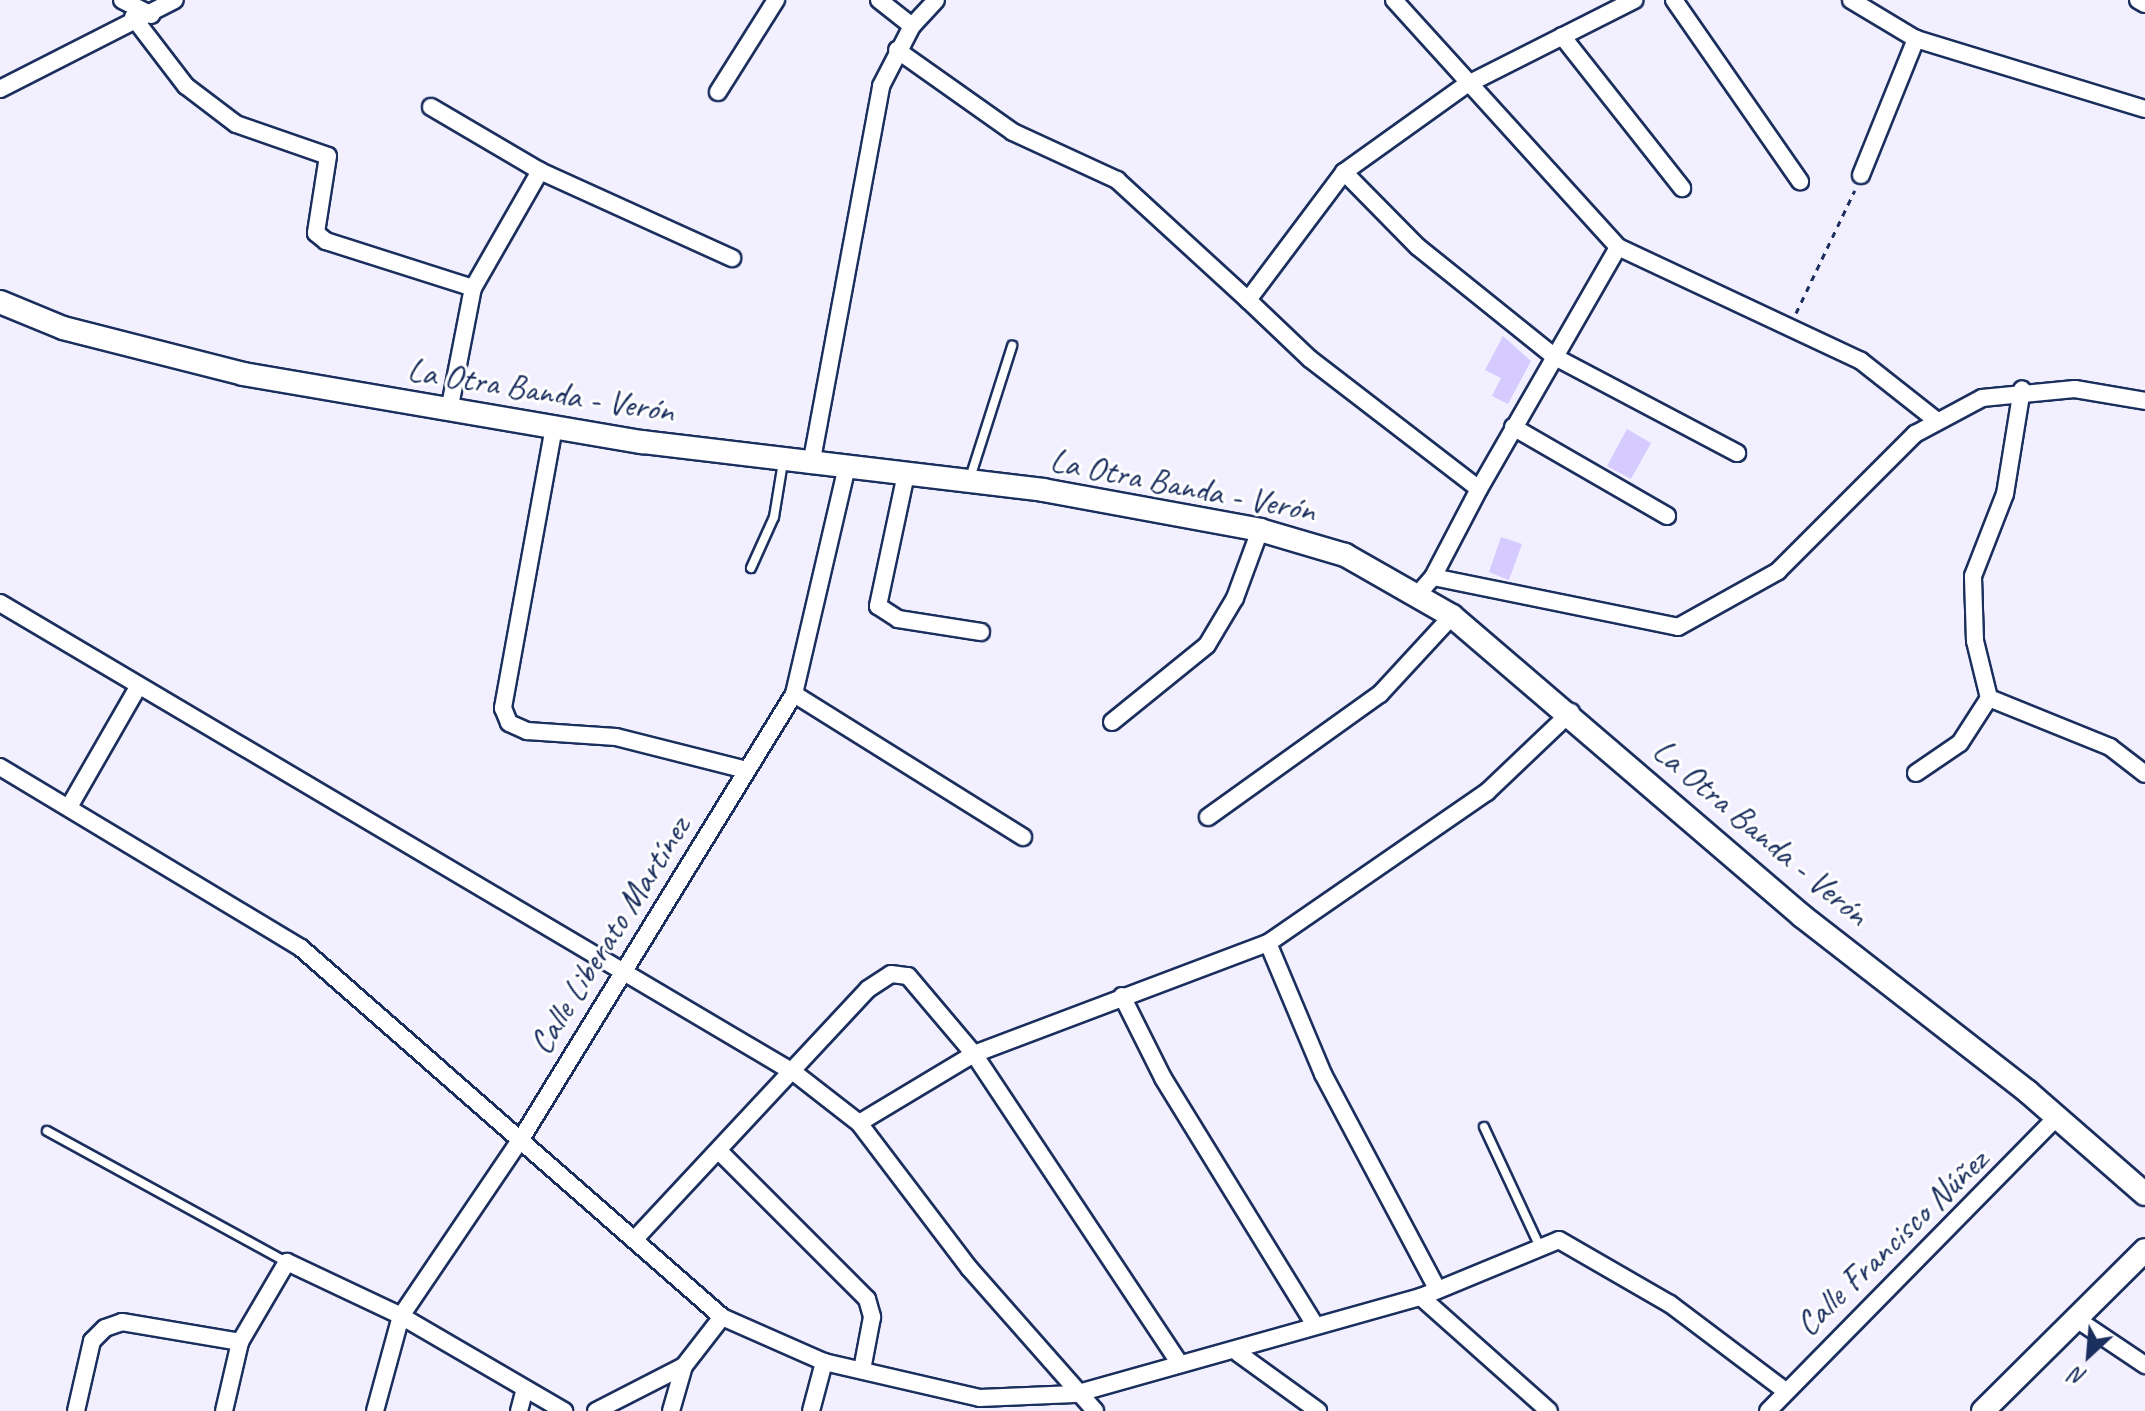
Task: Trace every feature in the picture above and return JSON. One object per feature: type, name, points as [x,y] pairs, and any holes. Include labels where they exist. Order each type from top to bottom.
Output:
[{"type":"main road","name":"La Otra Banda - Verón","points":[[0,302],[160,355],[449,411],[846,470],[969,482],[1260,530],[1345,555],[1426,585],[1452,616],[1571,712],[1802,916],[2058,1116],[2145,1194]]},
{"type":"main road","points":[[1993,1406],[2145,1250]]},
{"type":"street","points":[[122,0],[152,16]]},
{"type":"street","points":[[0,89],[133,17],[152,16],[175,0]]},
{"type":"street","points":[[718,92],[776,0]]},
{"type":"street","points":[[879,0],[912,26]]},
{"type":"street","points":[[811,465],[881,86],[912,26],[936,0]]},
{"type":"street","points":[[1394,0],[1464,86],[1618,247],[1861,361],[1936,420]]},
{"type":"street","points":[[1248,300],[1344,172],[1464,86],[1634,0]]},
{"type":"street","points":[[1674,0],[1800,181]]},
{"type":"street","points":[[1851,0],[1916,39],[2145,109]]},
{"type":"street","points":[[2138,0],[2145,4]]},
{"type":"street","points":[[133,17],[186,86],[236,124],[328,156],[316,233],[326,241],[473,288]]},
{"type":"street","points":[[1562,36],[1682,188]]},
{"type":"street","points":[[1861,175],[1916,39]]},
{"type":"street","points":[[897,50],[1013,132],[1117,180],[1310,359],[1479,489]]},
{"type":"street","points":[[431,107],[540,171],[732,258]]},
{"type":"street","points":[[449,411],[473,288],[540,171]]},
{"type":"street","points":[[1344,172],[1418,247],[1555,357],[1737,453]]},
{"type":"street","points":[[1618,247],[1426,585],[1678,627],[1778,571],[1936,420],[2022,389],[2145,401]]},
{"type":"street","points":[[1916,773],[1960,743],[1989,698],[1975,641],[1973,576],[2005,494],[2022,389]]},
{"type":"street","points":[[554,427],[505,693],[509,723],[527,731],[616,737],[746,770]]},
{"type":"street","points":[[1513,427],[1667,516]]},
{"type":"street","name":"Calle Liberato Martínez","points":[[375,1411],[401,1316],[521,1139],[619,971],[794,694],[846,470]]},
{"type":"street","points":[[906,474],[878,606],[898,619],[981,632]]},
{"type":"street","points":[[1112,722],[1207,645],[1235,598],[1260,530]]},
{"type":"street","points":[[0,603],[796,1074],[859,1123],[1075,1394],[1095,1411]]},
{"type":"street","points":[[1208,817],[1380,694],[1452,616]]},
{"type":"street","points":[[69,807],[138,687]]},
{"type":"street","points":[[794,694],[1023,837]]},
{"type":"street","points":[[1989,698],[2110,747],[2145,774]]},
{"type":"street","points":[[859,1123],[974,1054],[1268,943],[1487,792],[1571,712]]},
{"type":"street","points":[[0,767],[301,948],[722,1317],[824,1362],[978,1404],[1075,1394],[1179,1363],[1238,1353],[1314,1323],[1421,1297],[1538,1243],[1559,1240],[1670,1304],[1783,1389]]},
{"type":"street","points":[[1268,943],[1323,1074],[1437,1288]]},
{"type":"street","points":[[634,1240],[796,1074],[849,1008],[891,974],[908,976],[974,1054],[1179,1363]]},
{"type":"street","points":[[1122,996],[1163,1078],[1314,1323]]},
{"type":"street","name":"Calle Francisco Núñez","points":[[1768,1411],[1783,1389],[1947,1236],[2058,1116]]},
{"type":"street","points":[[720,1152],[867,1299],[872,1317],[862,1370]]},
{"type":"street","points":[[224,1411],[240,1342],[287,1262],[401,1316],[524,1392],[564,1411]]},
{"type":"street","points":[[1421,1297],[1549,1411]]},
{"type":"street","points":[[671,1411],[684,1366],[722,1317]]},
{"type":"street","points":[[2078,1320],[2145,1365]]},
{"type":"street","points":[[76,1411],[92,1341],[105,1328],[122,1322],[240,1342]]},
{"type":"street","points":[[1238,1353],[1318,1411]]},
{"type":"street","points":[[811,1411],[824,1362]]},
{"type":"street","points":[[596,1411],[684,1366]]},
{"type":"street","points":[[519,1411],[524,1392]]},
{"type":"lane","points":[[969,482],[1012,346]]},
{"type":"lane","points":[[751,568],[774,517],[783,461]]},
{"type":"lane","points":[[1484,1127],[1538,1243]]},
{"type":"lane","points":[[47,1131],[287,1262]]},
{"type":"path","points":[[1790,327],[1861,175]]},
{"type":"building","points":[[1503,336],[1531,361],[1508,404],[1492,396],[1501,378],[1485,370]]},
{"type":"building","points":[[1627,429],[1651,443],[1631,479],[1607,466]]},
{"type":"building","points":[[1501,537],[1522,544],[1509,580],[1489,572]]}]
